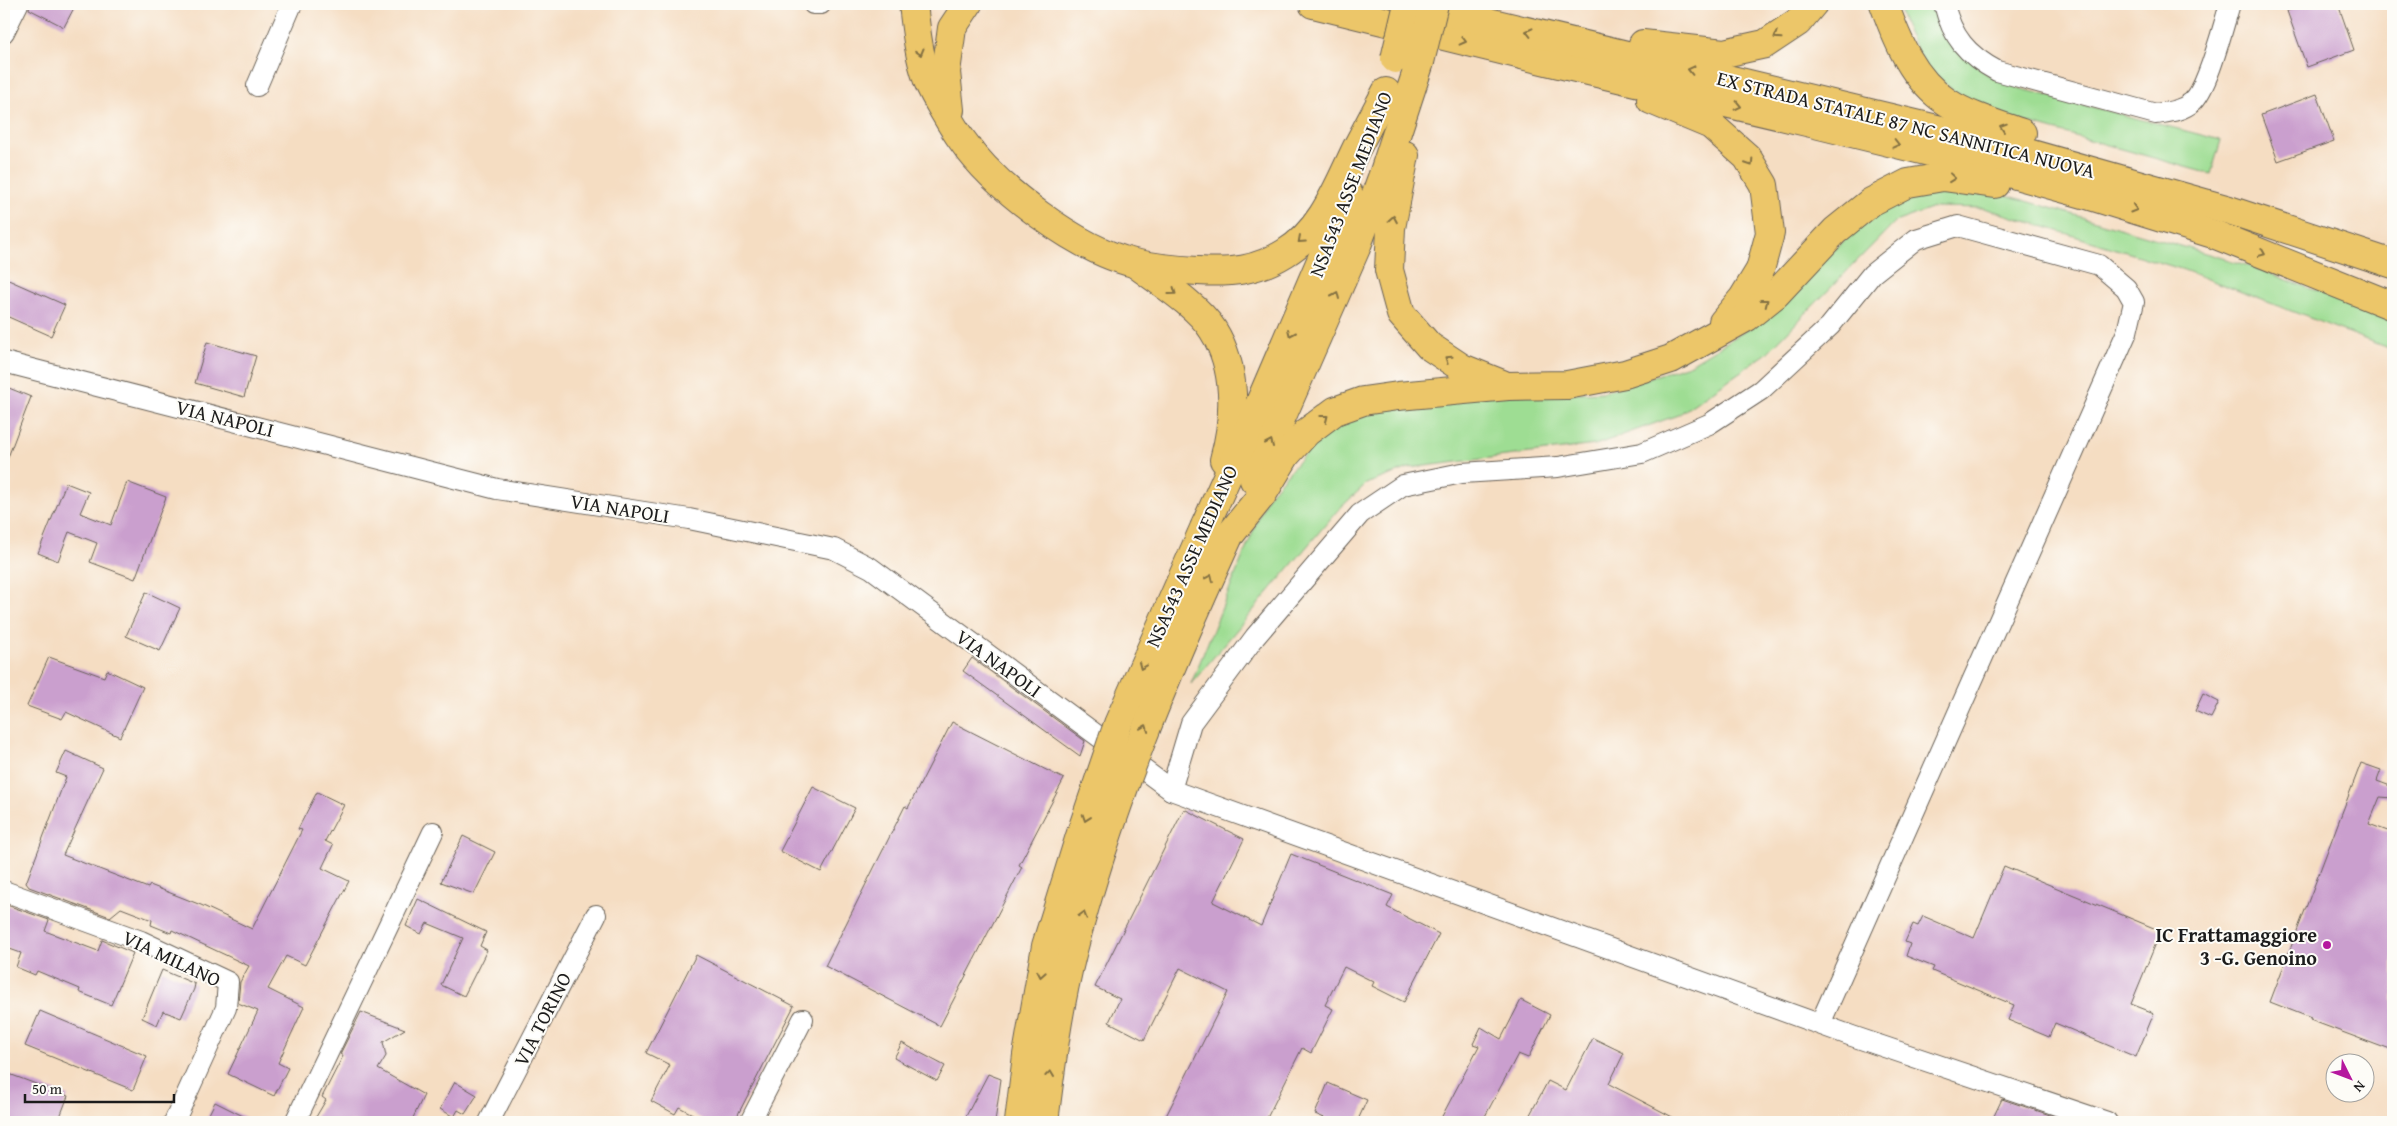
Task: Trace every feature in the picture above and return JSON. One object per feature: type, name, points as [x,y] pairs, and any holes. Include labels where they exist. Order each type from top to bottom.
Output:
[{"type":"highway","points":[[913,4],[918,44],[928,82],[962,140],[986,170],[1016,196],[1054,224],[1097,249],[1134,263],[1185,270],[1223,272],[1256,268],[1286,253],[1314,228],[1333,198],[1386,92]]},
{"type":"highway","points":[[951,121],[946,72],[952,28],[968,4]]},
{"type":"highway","name":"EX STRADA STATALE 87 NC SANNITICA NUOVA","points":[[1314,4],[1574,55],[1819,99],[1966,135],[2229,210],[2393,264]]},
{"type":"highway","name":"NSA543 ASSE MEDIANO","points":[[1019,1122],[1027,1055],[1046,946],[1080,836],[1118,724],[1217,531],[1356,248],[1384,172],[1408,60],[1408,4]]},
{"type":"highway","name":"EX STRADA STATALE 87 NC SANNITICA NUOVA","points":[[1413,4],[1574,55],[2087,195],[2216,235],[2393,306]]},
{"type":"highway","name":"NSA543 ASSE MEDIANO","points":[[1044,1122],[1052,1059],[1071,955],[1104,846],[1142,737],[1180,644],[1217,531],[1362,164],[1386,92],[1408,60],[1434,4]]},
{"type":"highway","points":[[1574,55],[1636,43],[1724,53],[1765,44],[1798,22],[1813,4]]},
{"type":"highway","points":[[1884,4],[1898,41],[1919,76],[1947,102],[1982,119],[2143,172],[2229,210]]},
{"type":"highway","points":[[1574,55],[1711,125],[1747,157],[1764,185],[1770,233],[1760,270],[1742,298],[1710,338]]},
{"type":"highway","points":[[1408,60],[1411,129],[1391,228],[1389,270],[1401,314],[1429,346],[1462,368],[1508,386]]},
{"type":"highway","points":[[1217,531],[1262,495],[1286,455],[1307,432],[1335,410],[1363,401],[1398,396],[1508,386],[1567,385],[1625,374],[1671,359],[1747,317],[1776,294],[1835,231],[1871,202],[1908,183],[1944,177],[2028,190],[2087,195]]},
{"type":"highway","points":[[2355,250],[2393,259]]},
{"type":"highway","points":[[1134,263],[1184,300],[1213,329],[1229,365],[1233,401],[1217,531]]},
{"type":"street","points":[[257,86],[292,4]]},
{"type":"street","points":[[813,4],[821,4]]},
{"type":"street","points":[[1944,4],[1953,33],[1984,64],[1997,71],[2156,114],[2175,111],[2192,102],[2202,90],[2230,4]]},
{"type":"street","points":[[4,32],[12,7]]},
{"type":"street","points":[[1171,790],[1191,723],[1255,636],[1360,514],[1403,485],[1462,474],[1558,467],[1642,453],[1709,424],[1761,390],[1830,326],[1872,274],[1916,239],[1958,226],[2099,265],[2126,288],[2134,302],[2127,332],[1820,1024]]},
{"type":"street","name":"VIA NAPOLI","points":[[4,362],[497,489],[689,518],[834,549],[871,568],[1171,790],[1820,1024],[2106,1122]]},
{"type":"street","points":[[295,1122],[433,832]]},
{"type":"street","name":"VIA MILANO","points":[[4,891],[141,941],[228,982],[226,1008],[174,1122]]},
{"type":"street","name":"VIA TORINO","points":[[489,1122],[596,916]]},
{"type":"street","points":[[750,1122],[803,1019]]},
{"type":"green space","points":[[1898,4],[1933,4],[1951,42],[1988,75],[2018,88],[2221,140],[2211,174],[1993,113],[1953,91],[1924,64],[1904,24]]},
{"type":"green space","points":[[1928,187],[1982,188],[2253,267],[2393,320],[2393,350],[2184,270],[1984,208],[1936,207],[1895,222],[1766,354],[1678,415],[1595,445],[1409,468],[1366,484],[1337,511],[1191,684],[1267,497],[1336,419],[1389,399],[1603,392],[1689,365],[1760,322],[1887,199]]},
{"type":"building","points":[[30,4],[76,4],[64,27],[29,9]]},
{"type":"building","points":[[2306,4],[2338,4],[2354,50],[2307,67],[2287,11]]},
{"type":"building","points":[[2317,94],[2334,141],[2278,161],[2261,115]]},
{"type":"building","points":[[4,278],[65,305],[51,336],[4,315]]},
{"type":"building","points":[[207,342],[256,356],[244,397],[195,383]]},
{"type":"building","points":[[4,386],[31,397],[5,465],[4,464]]},
{"type":"building","points":[[127,482],[166,497],[135,579],[90,562],[97,543],[69,532],[58,561],[38,553],[66,483],[89,492],[80,513],[111,525]]},
{"type":"building","points":[[146,592],[180,608],[160,651],[126,636]]},
{"type":"building","points":[[49,657],[104,677],[107,670],[143,687],[120,737],[66,712],[62,719],[27,706]]},
{"type":"building","points":[[972,658],[1085,741],[1080,756],[963,671]]},
{"type":"building","points":[[2203,694],[2219,702],[2211,718],[2195,711]]},
{"type":"building","points":[[952,722],[1064,779],[1019,865],[1022,867],[940,1026],[825,966],[905,806],[908,808]]},
{"type":"building","points":[[66,751],[103,768],[63,855],[148,888],[150,885],[201,905],[252,929],[302,830],[298,829],[317,792],[344,805],[325,841],[333,845],[322,868],[349,881],[305,965],[286,956],[268,989],[304,1007],[278,1063],[288,1068],[274,1096],[228,1074],[258,1011],[238,1003],[240,982],[249,966],[172,930],[171,933],[151,925],[152,920],[121,908],[110,917],[29,887],[26,883],[66,777],[56,773]]},
{"type":"building","points":[[2361,763],[2381,770],[2377,781],[2393,787],[2393,798],[2380,797],[2369,824],[2393,833],[2393,1051],[2310,1020],[2311,1018],[2270,1002]]},
{"type":"building","points":[[813,787],[855,808],[821,872],[780,851]]},
{"type":"building","points":[[1184,809],[1244,839],[1213,902],[1261,926],[1291,854],[1393,895],[1387,907],[1439,934],[1404,1002],[1372,986],[1374,982],[1344,967],[1325,1005],[1333,1009],[1311,1053],[1302,1048],[1265,1122],[1163,1122],[1228,992],[1180,968],[1144,1040],[1109,1022],[1120,999],[1095,987]]},
{"type":"building","points":[[463,836],[495,852],[474,894],[441,882]]},
{"type":"building","points":[[2004,866],[2161,931],[2131,1004],[2154,1013],[2136,1057],[2055,1023],[2049,1037],[2008,1020],[2014,1005],[1932,971],[1934,967],[1906,956],[1910,944],[1905,942],[1913,924],[1918,926],[1923,916],[1974,938]]},
{"type":"building","points":[[418,899],[486,932],[480,946],[487,950],[464,996],[441,985],[463,938],[427,923],[421,934],[406,926]]},
{"type":"building","points":[[4,904],[49,920],[45,931],[98,951],[102,940],[133,953],[111,1005],[79,992],[80,989],[37,971],[35,975],[16,967],[21,953],[4,947]]},
{"type":"building","points":[[696,955],[794,1006],[734,1122],[708,1122],[679,1107],[675,1114],[651,1101],[670,1065],[646,1053]]},
{"type":"building","points":[[162,970],[195,984],[181,1018],[163,1011],[157,1025],[142,1018]]},
{"type":"building","points":[[1521,1000],[1550,1015],[1528,1058],[1518,1054],[1482,1122],[1439,1122],[1479,1046],[1473,1044],[1481,1027],[1501,1039]]},
{"type":"building","points":[[40,1011],[147,1056],[133,1090],[25,1046]]},
{"type":"building","points":[[361,1012],[405,1029],[383,1042],[386,1056],[378,1069],[424,1095],[411,1122],[313,1122],[326,1100],[322,1097],[343,1056],[340,1054]]},
{"type":"building","points":[[1593,1038],[1624,1053],[1609,1084],[1682,1122],[1526,1122],[1548,1081],[1566,1090]]},
{"type":"building","points":[[902,1043],[945,1066],[937,1081],[894,1058]]},
{"type":"building","points":[[4,1072],[68,1096],[58,1122],[4,1122]]},
{"type":"building","points":[[988,1074],[1001,1079],[995,1122],[963,1122]]},
{"type":"building","points":[[455,1082],[477,1095],[465,1114],[458,1110],[454,1117],[440,1109]]},
{"type":"building","points":[[1328,1083],[1367,1100],[1357,1122],[1334,1122],[1315,1114]]},
{"type":"building","points":[[2002,1099],[2071,1122],[2006,1122],[1993,1118]]},
{"type":"building","points":[[215,1102],[255,1122],[205,1122]]},
{"type":"place","name":"IC Frattamaggiore 3 -G. Genoino","points":[[2327,945]]}]
